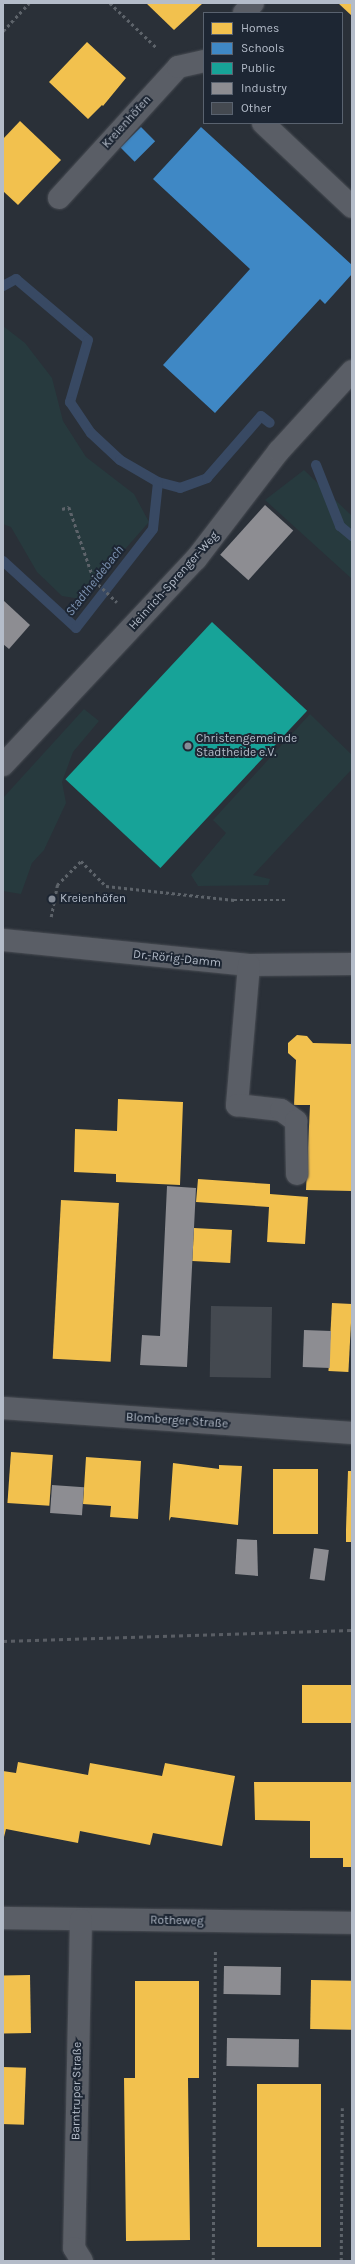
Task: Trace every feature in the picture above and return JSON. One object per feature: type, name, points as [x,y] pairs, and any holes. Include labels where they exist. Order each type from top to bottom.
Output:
[{"type":"street","points":[[245,12],[253,3]]},
{"type":"street","points":[[178,67],[203,61]]},
{"type":"street","name":"Kreienhöfen","points":[[59,198],[178,67]]},
{"type":"street","points":[[264,124],[352,206]]},
{"type":"street","name":"Heinrich-Sprenger-Weg","points":[[3,765],[196,559],[279,451],[352,370]]},
{"type":"street","name":"Dr.-Rörig-Damm","points":[[3,940],[48,946],[249,966],[352,964]]},
{"type":"street","points":[[249,966],[237,1106],[281,1110],[296,1121],[297,1174]]},
{"type":"street","name":"Blomberger Straße","points":[[3,1408],[352,1433]]},
{"type":"street","name":"Rotheweg","points":[[3,1918],[352,1923]]},
{"type":"street","name":"Barntruper Straße","points":[[81,1920],[74,2248],[82,2261]]},
{"type":"path","points":[[3,31],[29,3]]},
{"type":"path","points":[[110,3],[178,67]]},
{"type":"path","points":[[62,509],[69,507],[94,580],[116,600]]},
{"type":"path","points":[[48,946],[57,885],[81,861],[106,886],[234,900],[287,900]]},
{"type":"path","points":[[213,2261],[216,1922]]},
{"type":"path","points":[[341,2261],[342,2108]]},
{"type":"green space","points":[[3,326],[25,343],[52,378],[63,421],[86,457],[134,494],[149,522],[81,599],[62,596],[37,572],[11,527],[3,524]]},
{"type":"green space","points":[[304,470],[352,516],[352,579],[265,500]]},
{"type":"green space","points":[[84,709],[99,721],[73,752],[62,782],[66,803],[44,850],[32,863],[21,894],[3,891],[3,798]]},
{"type":"green space","points":[[310,714],[352,755],[352,769],[253,875],[270,879],[268,885],[198,886],[191,875],[226,833],[213,820]]},
{"type":"building: Homes","points":[[146,3],[203,3],[174,30]]},
{"type":"building: Homes","points":[[338,3],[352,3],[352,16]]},
{"type":"building: Homes","points":[[87,42],[126,78],[103,106],[102,105],[88,119],[49,82]]},
{"type":"building: Homes","points":[[20,121],[61,160],[18,205],[3,191],[3,139]]},
{"type":"building: Homes","points":[[297,1035],[307,1036],[313,1043],[352,1044],[352,1191],[306,1190],[310,1105],[294,1105],[296,1060],[288,1053],[288,1043]]},
{"type":"building: Homes","points":[[118,1099],[183,1102],[180,1185],[116,1182],[116,1174],[74,1172],[75,1129],[117,1131]]},
{"type":"building: Homes","points":[[198,1179],[270,1184],[270,1194],[308,1197],[305,1244],[267,1242],[269,1207],[196,1202]]},
{"type":"building: Homes","points":[[61,1200],[119,1203],[111,1362],[53,1359]]},
{"type":"building: Homes","points":[[194,1228],[232,1230],[230,1263],[192,1261]]},
{"type":"building: Homes","points":[[332,1303],[352,1304],[348,1372],[328,1371]]},
{"type":"building: Homes","points":[[11,1452],[53,1455],[49,1506],[7,1503]]},
{"type":"building: Homes","points":[[86,1457],[141,1461],[138,1519],[110,1517],[111,1506],[83,1504]]},
{"type":"building: Homes","points":[[173,1463],[219,1469],[219,1465],[242,1466],[238,1525],[171,1517],[169,1521]]},
{"type":"building: Homes","points":[[273,1469],[318,1469],[318,1534],[273,1534]]},
{"type":"building: Homes","points":[[348,1471],[352,1471],[352,1542],[346,1542]]},
{"type":"building: Homes","points":[[302,1685],[352,1685],[352,1723],[302,1723]]},
{"type":"building: Homes","points":[[18,1762],[88,1775],[90,1763],[162,1776],[165,1763],[235,1776],[222,1846],[153,1833],[150,1845],[80,1831],[78,1843],[6,1829],[3,1841],[3,1771],[16,1773]]},
{"type":"building: Homes","points":[[254,1782],[352,1782],[352,1867],[343,1867],[343,1858],[310,1858],[310,1821],[255,1820]]},
{"type":"building: Homes","points":[[3,1975],[30,1975],[31,2033],[4,2033]]},
{"type":"building: Homes","points":[[311,1980],[352,1981],[351,2030],[310,2029]]},
{"type":"building: Homes","points":[[135,1981],[199,1981],[199,2078],[188,2078],[190,2240],[126,2241],[124,2078],[135,2078]]},
{"type":"building: Homes","points":[[3,2067],[26,2068],[24,2125],[3,2124]]},
{"type":"building: Homes","points":[[257,2084],[321,2084],[321,2247],[257,2247]]},
{"type":"building: Schools","points":[[141,127],[155,141],[135,162],[120,148]]},
{"type":"building: Schools","points":[[201,127],[352,265],[352,274],[325,304],[320,299],[215,413],[163,365],[250,269],[153,179]]},
{"type":"building: Public","name":"Christengemeinde Stadtheide e.V.","points":[[212,622],[307,711],[160,868],[65,779]]},
{"type":"building: Industry","points":[[265,505],[293,530],[248,580],[220,555]]},
{"type":"building: Industry","points":[[3,600],[30,625],[9,649],[3,644]]},
{"type":"building: Industry","points":[[167,1186],[196,1188],[187,1367],[140,1365],[142,1335],[160,1336]]},
{"type":"building: Industry","points":[[304,1330],[331,1331],[330,1368],[303,1367]]},
{"type":"building: Industry","points":[[52,1485],[84,1487],[82,1515],[50,1513]]},
{"type":"building: Industry","points":[[237,1539],[257,1540],[258,1576],[235,1574]]},
{"type":"building: Industry","points":[[314,1548],[329,1550],[325,1581],[310,1579]]},
{"type":"building: Industry","points":[[224,1966],[281,1967],[281,1995],[224,1994]]},
{"type":"building: Industry","points":[[227,2038],[299,2039],[299,2067],[227,2066]]},
{"type":"building: Other","points":[[211,1306],[272,1307],[271,1378],[210,1377]]},
{"type":"waterway","name":"Stadtheidebach","points":[[3,286],[16,279],[88,340],[70,402],[91,433],[120,460],[158,482],[180,488],[207,478],[261,416],[270,423]]},
{"type":"waterway","name":"Stadtheidebach","points":[[316,465],[340,526],[352,536]]},
{"type":"waterway","name":"Stadtheidebach","points":[[3,561],[76,628],[153,529],[158,482]]},
{"type":"railway","points":[[3,1641],[352,1630]]},
{"type":"place","name":"Christengemeinde Stadtheide e.V.","points":[[188,746]]},
{"type":"place","name":"Kreienhöfen","points":[[52,899]]}]
